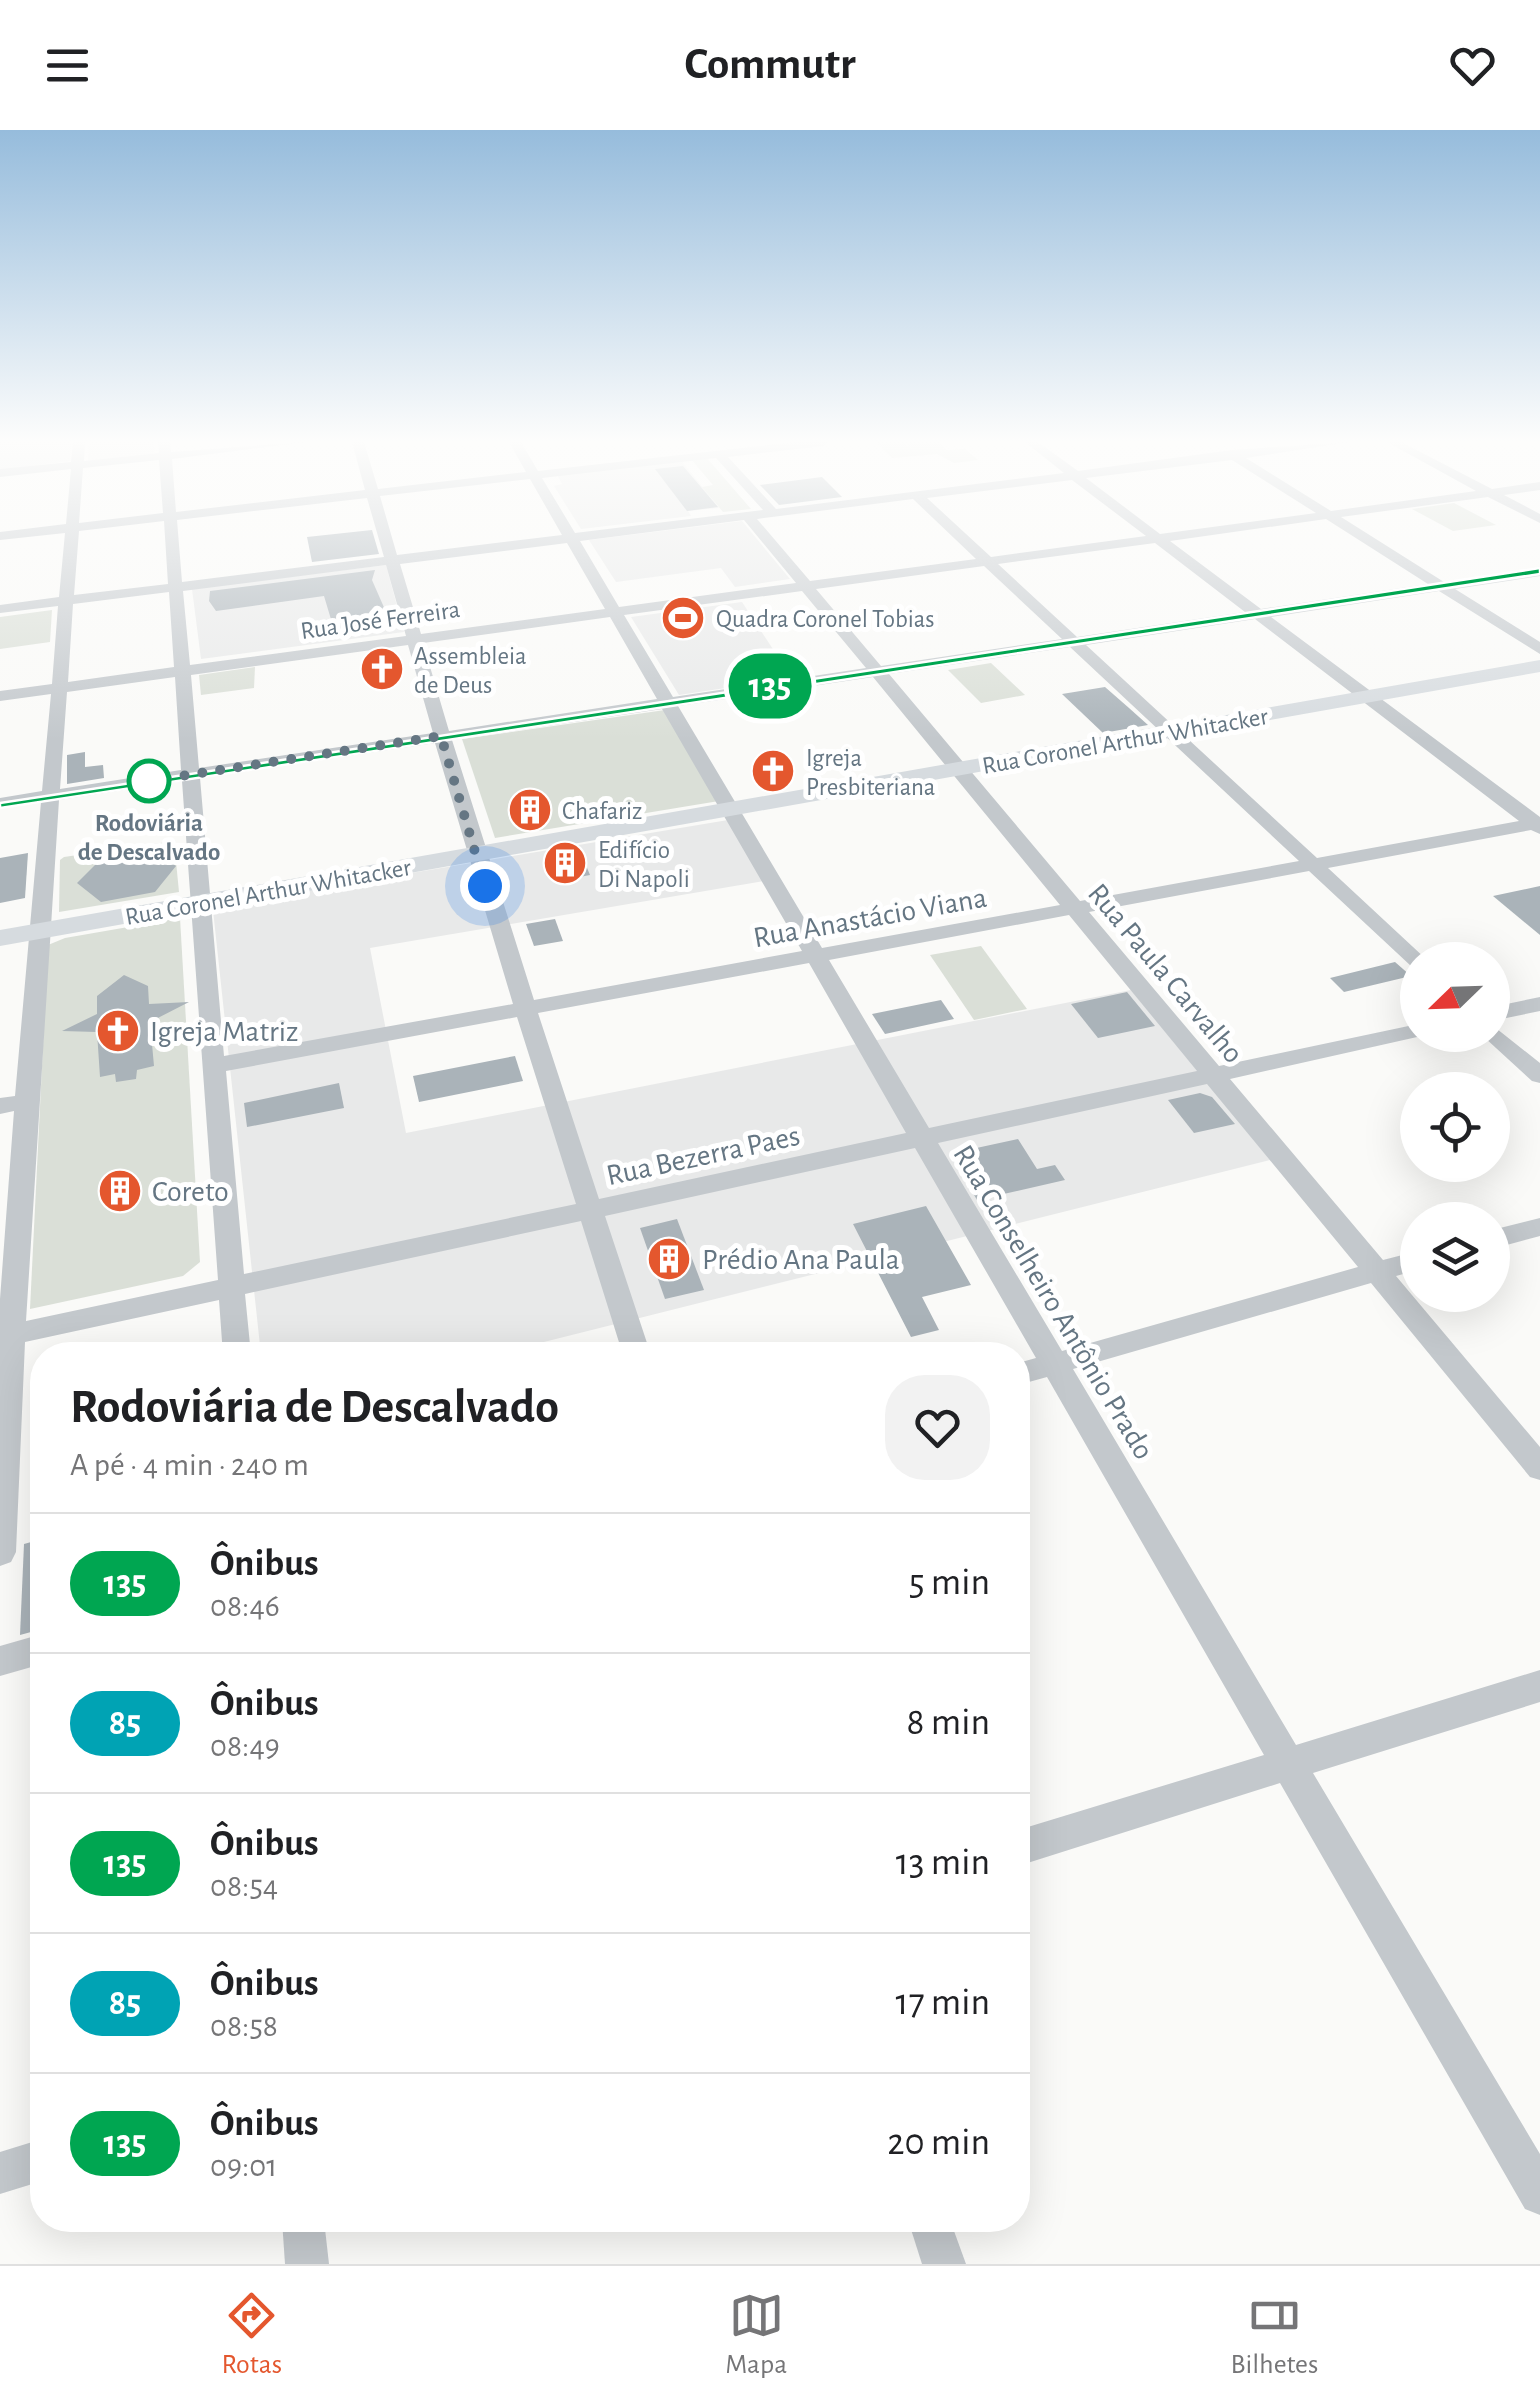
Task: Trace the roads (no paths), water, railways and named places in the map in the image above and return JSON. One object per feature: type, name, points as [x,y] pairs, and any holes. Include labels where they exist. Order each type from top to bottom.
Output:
[{"type":"main road","name":"Rua Coronel Arthur Whitacker","points":[[0,938],[1540,666]]},
{"type":"street","points":[[0,1552],[6,1335],[30,1101],[69,542]]},
{"type":"street","points":[[172,542],[210,1066],[235,1342]]},
{"type":"street","points":[[386,542],[476,855],[633,1342]]},
{"type":"street","points":[[0,609],[542,542]]},
{"type":"street","name":"Rua Conselheiro Antônio Prado","points":[[574,542],[1540,2194]]},
{"type":"street","name":"Rua Paula Carvalho","points":[[769,542],[1540,1468]]},
{"type":"street","points":[[965,542],[1400,945]]},
{"type":"street","name":"Rua José Ferreira","points":[[0,696],[1132,542]]},
{"type":"street","points":[[1163,542],[1538,825]]},
{"type":"street","points":[[1372,542],[1540,649]]},
{"type":"street","points":[[0,803],[1540,572]]},
{"type":"street","name":"Rua Anastácio Viana","points":[[210,1066],[1538,825]]},
{"type":"street","points":[[1510,1010],[1540,1004]]},
{"type":"street","name":"Rua Bezerra Paes","points":[[6,1335],[231,1290],[1400,1035]]},
{"type":"street","points":[[1510,1048],[1540,1076]]},
{"type":"street","points":[[0,1106],[30,1101]]},
{"type":"street","points":[[1510,1235],[1540,1227]]},
{"type":"street","points":[[1030,1371],[1400,1265]]},
{"type":"street","points":[[0,1661],[30,1652]]},
{"type":"street","points":[[1030,1844],[1540,1686]]},
{"type":"street","points":[[0,2174],[30,2164]]},
{"type":"street","points":[[304,2232],[307,2264]]},
{"type":"street","points":[[933,2232],[944,2264]]},
{"type":"place","name":"Quadra Coronel Tobias","points":[[683,618]]},
{"type":"place","name":"Assembleia de Deus","points":[[382,669]]},
{"type":"place","name":"Igreja Presbiteriana","points":[[773,771]]},
{"type":"place","name":"Rodoviária de Descalvado","points":[[149,781]]},
{"type":"place","name":"Chafariz","points":[[530,810]]},
{"type":"place","name":"Edifício Di Napoli","points":[[565,863]]},
{"type":"place","name":"Igreja Matriz","points":[[118,1031]]},
{"type":"place","name":"Coreto","points":[[120,1191]]},
{"type":"place","name":"Prédio Ana Paula","points":[[669,1259]]}]
